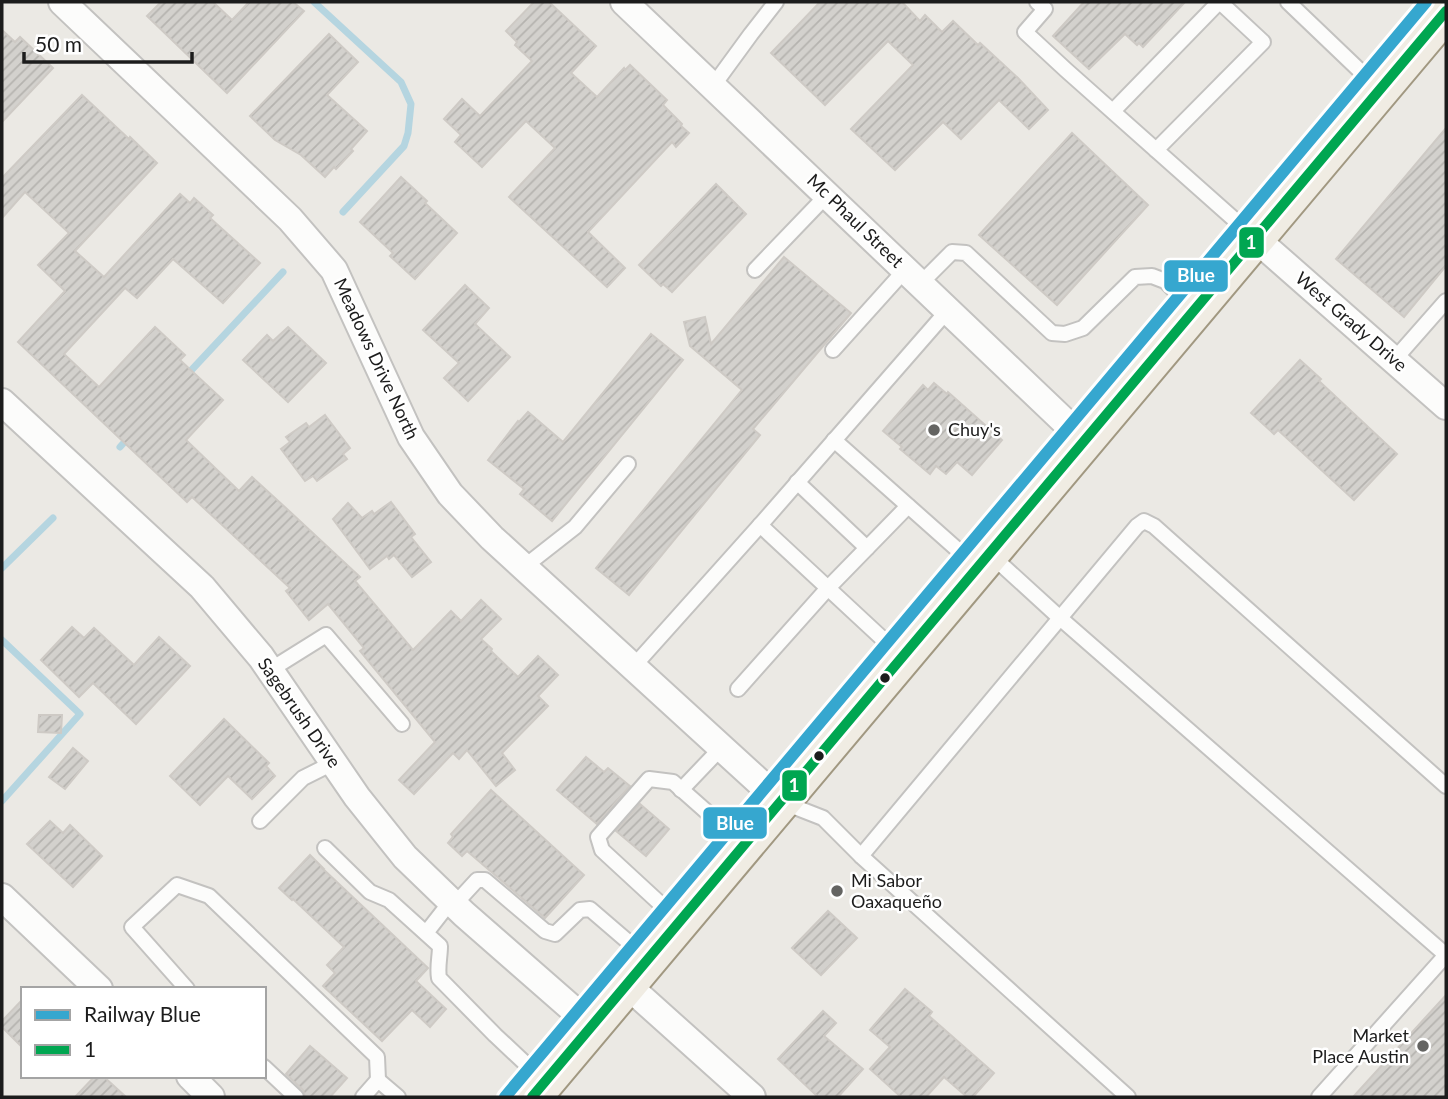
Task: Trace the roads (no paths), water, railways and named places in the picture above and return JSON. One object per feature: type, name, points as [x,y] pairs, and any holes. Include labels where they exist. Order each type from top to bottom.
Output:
[{"type":"main road","points":[[539,1090],[1446,11]]},
{"type":"street","name":"Meadows Drive North","points":[[62,2],[290,219],[334,270],[411,437],[450,494],[524,568],[781,802]]},
{"type":"street","name":"Mc Phaul Street","points":[[624,2],[1085,441]]},
{"type":"street","name":"West Grady Drive","points":[[1255,238],[1446,406]]},
{"type":"street","name":"Sagebrush Drive","points":[[2,402],[202,587],[270,670],[357,797],[405,857],[452,903],[592,1026]]},
{"type":"street","points":[[2,897],[97,987]]},
{"type":"street","points":[[638,972],[752,1097]]},
{"type":"street","points":[[192,1078],[211,1097]]},
{"type":"lane","points":[[713,86],[776,2]]},
{"type":"lane","points":[[1037,2],[1045,9],[1026,32],[1255,238]]},
{"type":"lane","points":[[1113,111],[1220,2],[1263,42],[1156,150]]},
{"type":"lane","points":[[1288,2],[1380,90]]},
{"type":"lane","points":[[755,270],[827,195]]},
{"type":"lane","points":[[833,349],[913,277],[952,251],[966,253],[1052,333],[1065,334],[1083,328],[1135,277],[1152,276],[1165,281],[1195,310]]},
{"type":"lane","points":[[1394,360],[1446,301]]},
{"type":"lane","points":[[633,667],[948,310]]},
{"type":"lane","points":[[834,440],[908,506],[1060,618],[1446,956],[1319,1097]]},
{"type":"lane","points":[[524,568],[575,527],[628,464]]},
{"type":"lane","points":[[797,482],[867,548]]},
{"type":"lane","points":[[738,689],[828,589],[908,506]]},
{"type":"lane","points":[[861,856],[1137,526],[1144,522],[1154,526],[1446,786]]},
{"type":"lane","points":[[760,525],[902,657]]},
{"type":"lane","points":[[270,670],[326,635],[402,724]]},
{"type":"lane","points":[[681,790],[722,747]]},
{"type":"lane","points":[[260,821],[303,778],[333,763]]},
{"type":"lane","points":[[680,922],[602,850],[598,837],[649,779],[673,782],[744,846]]},
{"type":"lane","points":[[781,802],[823,818],[861,856],[1128,1097]]},
{"type":"lane","points":[[325,848],[370,892],[389,900],[440,946],[439,978],[495,1035],[539,1090]]},
{"type":"lane","points":[[426,933],[477,880],[485,880],[545,932],[555,934],[580,910],[590,909],[638,972]]},
{"type":"lane","points":[[185,987],[132,927],[177,885],[209,896],[377,1057],[378,1080],[363,1097]]},
{"type":"lane","points":[[266,1069],[296,1097]]},
{"type":"lane","points":[[378,1080],[398,1097]]},
{"type":"waterway","points":[[314,2],[401,82],[411,104],[404,146],[343,212]]},
{"type":"waterway","points":[[185,377],[283,272]]},
{"type":"waterway","points":[[120,447],[129,437]]},
{"type":"waterway","points":[[2,568],[53,518]]},
{"type":"waterway","points":[[2,640],[80,714],[2,801]]},
{"type":"rail line","name":"Blue","points":[[505,1097],[1426,2]]},
{"type":"place","name":"Chuy's","points":[[934,430]]},
{"type":"place","name":"Mi Sabor Oaxaqueño","points":[[837,891]]},
{"type":"place","name":"Market Place Austin","points":[[1423,1046]]}]
